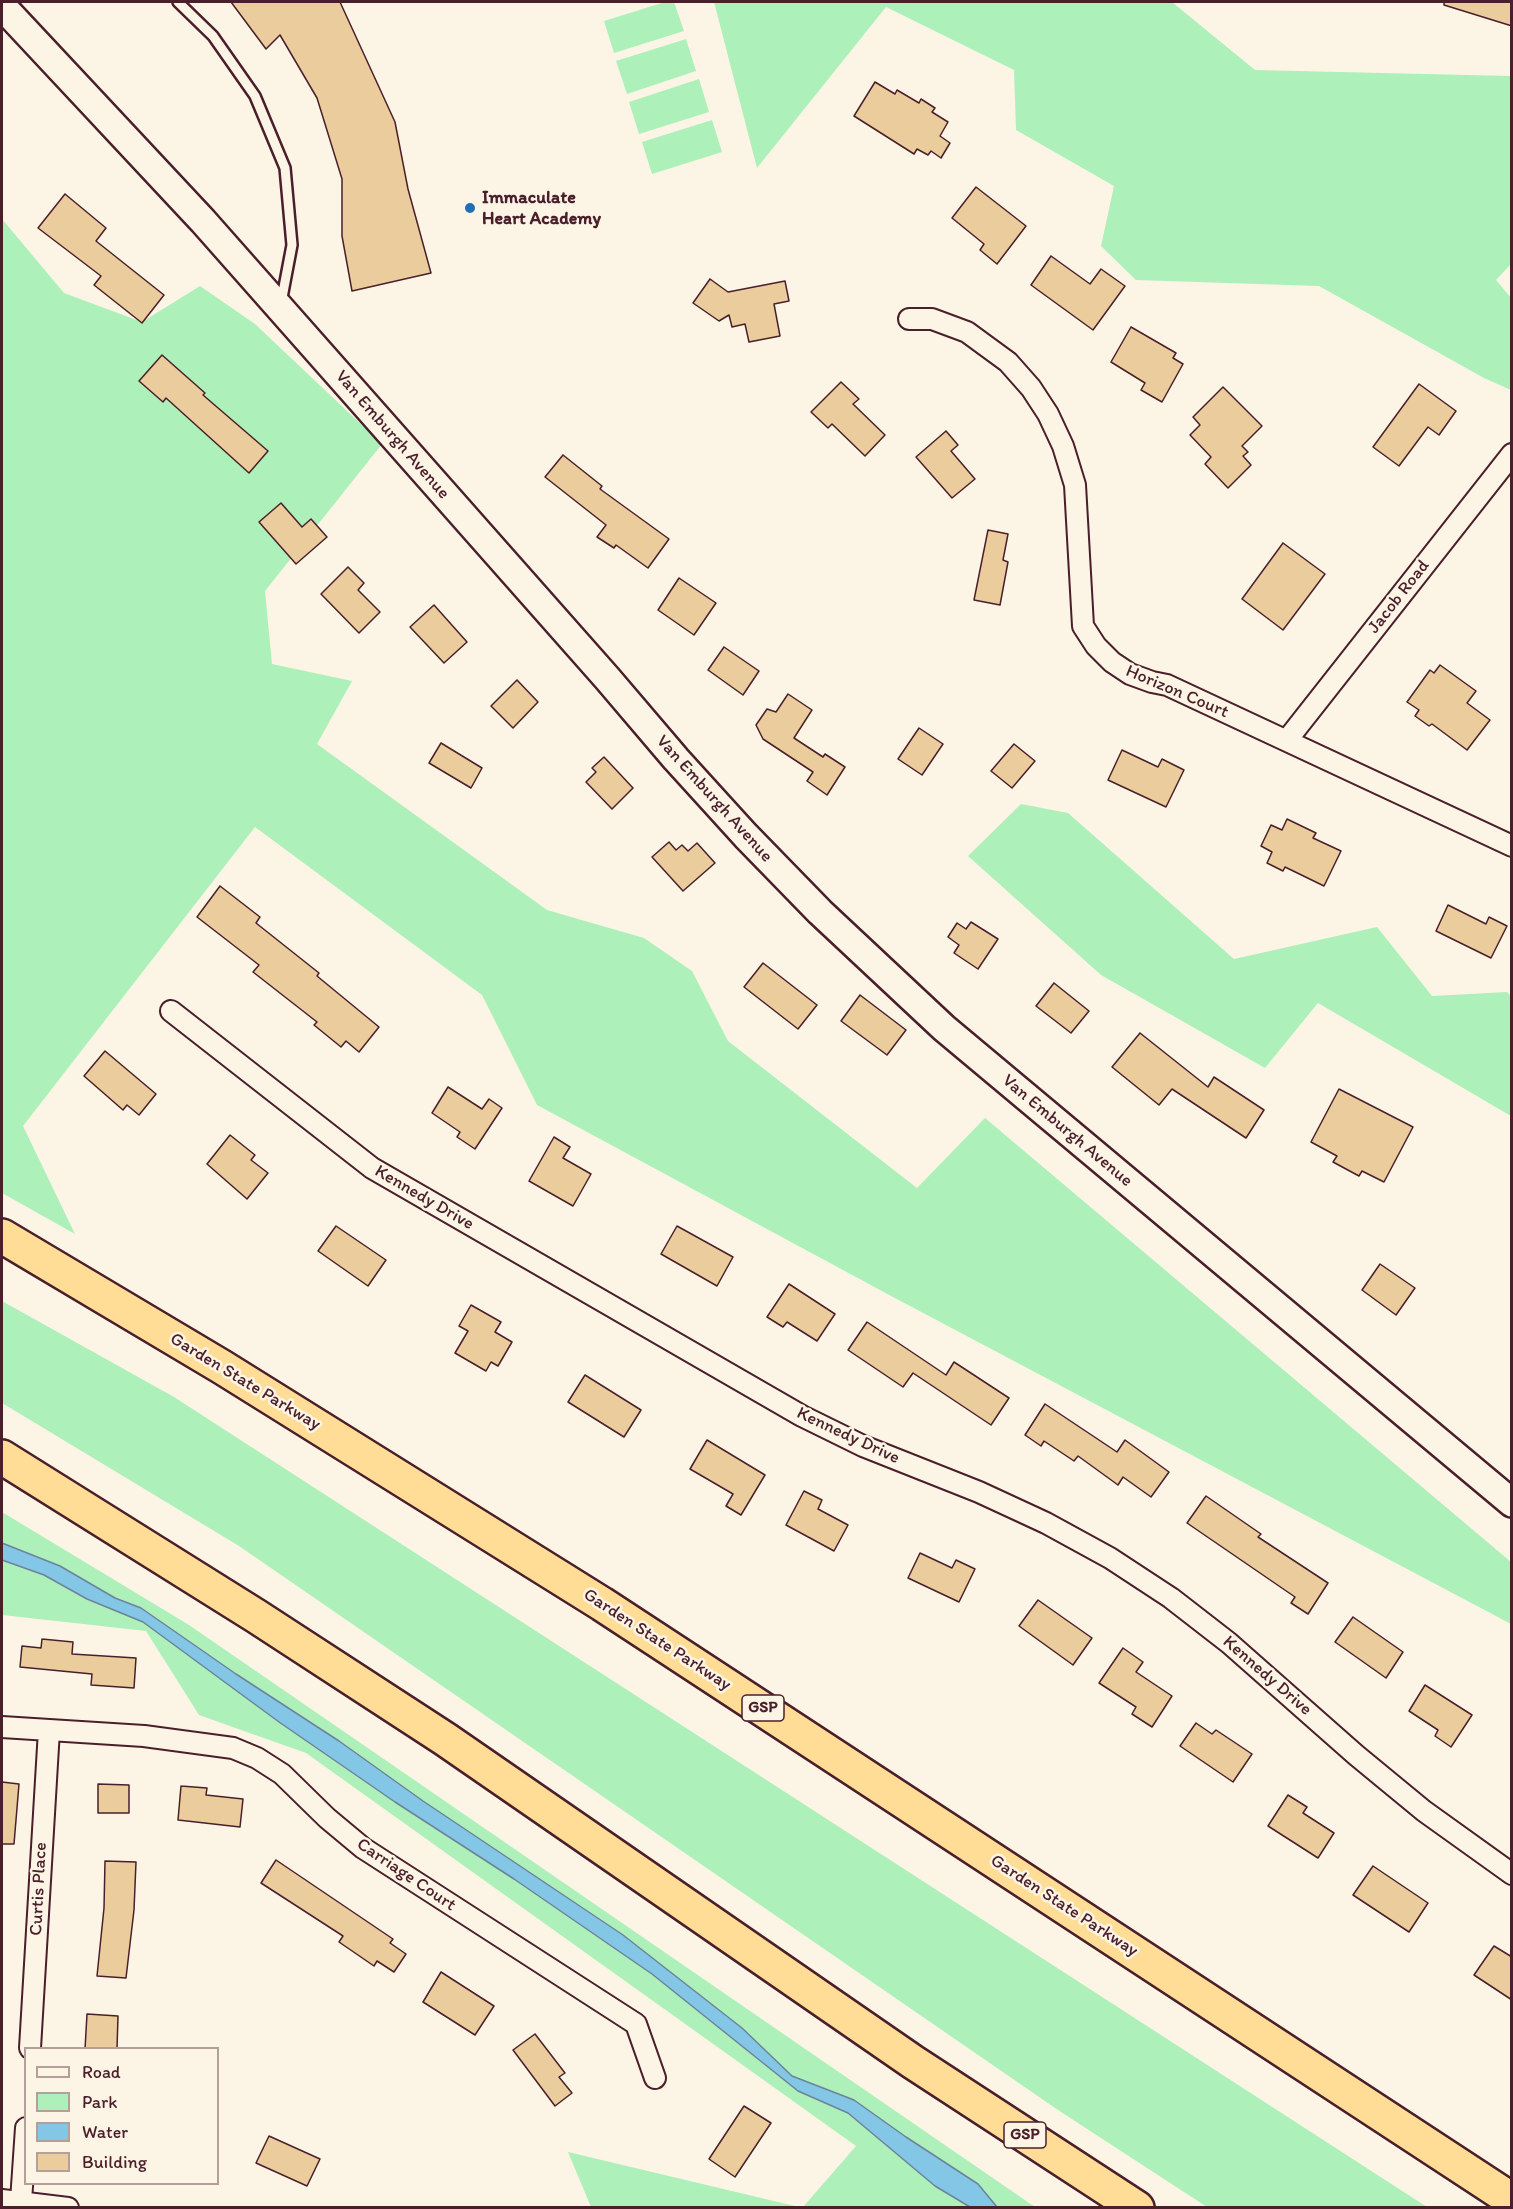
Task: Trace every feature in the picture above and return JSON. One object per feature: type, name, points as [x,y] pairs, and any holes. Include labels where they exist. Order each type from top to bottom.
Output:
[{"type":"highway","name":"Garden State Parkway","points":[[2,1236],[232,1373],[593,1598],[1512,2200]]},
{"type":"highway","name":"GSP","points":[[2,1457],[256,1616],[436,1733],[913,2062],[1137,2208]]},
{"type":"highway","points":[[913,2062],[1106,2208]]},
{"type":"main road","name":"Van Emburgh Avenue","points":[[2,6],[202,221],[676,759],[820,912],[944,1028],[1512,1503]]},
{"type":"street","name":"Horizon Court","points":[[909,319],[932,319],[967,332],[1008,362],[1031,388],[1048,414],[1063,446],[1075,485],[1083,626],[1096,646],[1112,662],[1130,674],[1167,685],[1512,846]]},
{"type":"street","name":"Jacob Road","points":[[1287,740],[1512,454]]},
{"type":"street","name":"Kennedy Drive","points":[[171,1011],[372,1168],[802,1416],[863,1446],[989,1496],[1046,1523],[1110,1558],[1171,1598],[1230,1643],[1356,1755],[1424,1811],[1512,1874]]},
{"type":"street","name":"Carriage Court","points":[[2,1727],[144,1736],[233,1748],[257,1758],[273,1767],[363,1848],[636,2024],[655,2078]]},
{"type":"street","name":"Curtis Place","points":[[30,2047],[49,1730]]},
{"type":"street","points":[[24,2138],[11,2201],[68,2208]]},
{"type":"lane","points":[[178,2],[213,36],[255,96],[285,168],[292,245],[280,308]]},
{"type":"green space","points":[[665,2],[674,2],[684,31],[614,53],[604,21]]},
{"type":"green space","points":[[714,2],[1172,2],[1255,70],[1511,76],[1511,264],[1496,280],[1511,298],[1511,390],[1484,378],[1319,286],[1136,280],[1101,246],[1114,186],[1016,130],[1014,70],[886,7],[757,168]]},
{"type":"green space","points":[[686,39],[696,71],[627,94],[616,61]]},
{"type":"green space","points":[[699,79],[709,112],[639,134],[629,102]]},
{"type":"green space","points":[[712,120],[722,152],[652,174],[642,142]]},
{"type":"green space","points":[[2,219],[64,293],[142,322],[200,286],[255,324],[382,444],[265,591],[272,664],[352,681],[317,744],[547,910],[644,938],[692,971],[728,1041],[917,1188],[985,1118],[1511,1562],[1511,1624],[893,1297],[537,1105],[482,995],[255,827],[23,1126],[75,1234],[2,1193]]},
{"type":"green space","points":[[1021,804],[1068,813],[1234,959],[1377,927],[1432,996],[1507,992],[1512,997],[1511,1116],[1318,1003],[1265,1068],[1101,975],[968,856]]},
{"type":"green space","points":[[2,1301],[174,1397],[1427,2207],[1207,2207],[1058,2110],[239,1546],[2,1403]]},
{"type":"green space","points":[[2,1512],[189,1625],[1035,2207],[803,2207],[856,2146],[306,1753],[199,1715],[146,1631],[2,1615]]},
{"type":"green space","points":[[568,2152],[799,2207],[591,2207]]},
{"type":"water","points":[[2,1543],[60,1566],[115,1598],[141,1608],[623,1935],[742,2028],[792,2076],[854,2100],[978,2184],[997,2207],[970,2207],[935,2186],[848,2113],[798,2091],[652,1974],[279,1722],[143,1622],[87,1599],[44,1575],[2,1560]]},
{"type":"building","points":[[231,2],[340,2],[395,122],[408,189],[431,273],[352,291],[342,236],[342,179],[317,98],[280,35],[266,49]]},
{"type":"building","points":[[1444,2],[1512,2],[1512,26],[1444,5]]},
{"type":"building","points":[[875,82],[895,94],[897,90],[919,103],[921,99],[935,108],[932,112],[948,122],[940,136],[950,143],[941,158],[931,151],[928,155],[917,149],[914,154],[854,116]]},
{"type":"building","points":[[976,187],[1026,226],[997,264],[980,250],[984,244],[952,218]]},
{"type":"building","points":[[65,194],[106,228],[96,241],[164,295],[142,323],[94,285],[101,276],[38,228]]},
{"type":"building","points":[[1051,256],[1090,284],[1101,269],[1125,286],[1093,330],[1031,285]]},
{"type":"building","points":[[710,279],[728,292],[785,281],[789,301],[774,304],[780,336],[749,342],[745,324],[732,327],[729,315],[719,321],[693,303]]},
{"type":"building","points":[[1131,327],[1176,353],[1173,358],[1183,364],[1162,402],[1141,390],[1145,383],[1111,362]]},
{"type":"building","points":[[162,355],[205,393],[203,395],[268,451],[249,473],[166,398],[163,402],[139,381]]},
{"type":"building","points":[[841,382],[859,399],[853,404],[885,435],[865,456],[832,424],[828,428],[811,412]]},
{"type":"building","points":[[1419,384],[1456,411],[1439,435],[1428,427],[1399,466],[1373,447]]},
{"type":"building","points":[[1223,387],[1262,426],[1242,446],[1248,452],[1243,456],[1251,465],[1228,488],[1205,464],[1211,457],[1190,435],[1200,425],[1193,417]]},
{"type":"building","points":[[946,431],[958,445],[951,451],[975,479],[952,498],[916,457]]},
{"type":"building","points":[[563,455],[602,486],[600,489],[669,539],[648,568],[616,545],[614,548],[597,537],[606,525],[545,477]]},
{"type":"building","points":[[281,503],[302,527],[311,519],[327,537],[296,564],[259,522]]},
{"type":"building","points":[[988,530],[1008,534],[1003,560],[1008,562],[1000,605],[974,600]]},
{"type":"building","points":[[1283,543],[1325,574],[1283,630],[1242,599]]},
{"type":"building","points":[[348,567],[364,583],[358,590],[380,612],[359,633],[321,594]]},
{"type":"building","points":[[679,578],[716,603],[694,635],[658,610]]},
{"type":"building","points":[[434,605],[467,642],[444,663],[410,627]]},
{"type":"building","points":[[724,647],[759,671],[743,695],[708,670]]},
{"type":"building","points":[[1440,665],[1476,691],[1467,703],[1490,720],[1467,750],[1432,724],[1429,726],[1415,716],[1419,710],[1407,702],[1430,670],[1434,673]]},
{"type":"building","points":[[517,680],[538,702],[513,728],[491,706]]},
{"type":"building","points":[[788,694],[812,710],[794,738],[823,757],[825,754],[845,767],[827,795],[807,781],[813,772],[763,739],[756,725],[767,709],[776,712]]},
{"type":"building","points":[[919,728],[943,744],[922,775],[898,759]]},
{"type":"building","points":[[441,743],[482,768],[471,788],[429,763]]},
{"type":"building","points":[[1014,744],[1035,761],[1012,788],[991,771]]},
{"type":"building","points":[[1122,750],[1158,767],[1162,759],[1184,770],[1166,807],[1108,780]]},
{"type":"building","points":[[604,757],[633,788],[612,809],[586,782],[596,772],[592,768]]},
{"type":"building","points":[[1287,819],[1316,833],[1313,838],[1341,851],[1324,886],[1285,867],[1283,871],[1267,863],[1272,852],[1261,846],[1271,825],[1282,830]]},
{"type":"building","points":[[669,842],[676,850],[682,845],[688,851],[697,843],[715,863],[683,891],[652,857]]},
{"type":"building","points":[[220,886],[260,917],[256,923],[319,973],[317,976],[379,1027],[359,1052],[346,1041],[341,1047],[314,1025],[317,1022],[253,972],[259,965],[197,917]]},
{"type":"building","points":[[1448,905],[1486,924],[1489,917],[1507,926],[1491,958],[1436,931]]},
{"type":"building","points":[[971,922],[998,939],[978,969],[954,953],[959,945],[948,937],[957,923],[966,929]]},
{"type":"building","points":[[763,963],[817,1005],[798,1029],[744,987]]},
{"type":"building","points":[[1054,983],[1089,1011],[1071,1033],[1036,1006]]},
{"type":"building","points":[[860,995],[906,1030],[887,1055],[841,1021]]},
{"type":"building","points":[[1140,1033],[1208,1087],[1214,1077],[1264,1110],[1246,1138],[1172,1089],[1159,1105],[1112,1067]]},
{"type":"building","points":[[105,1051],[156,1094],[139,1115],[127,1105],[123,1110],[84,1076]]},
{"type":"building","points":[[448,1087],[482,1109],[489,1099],[502,1108],[475,1149],[457,1137],[460,1132],[432,1113]]},
{"type":"building","points":[[1339,1089],[1413,1127],[1384,1182],[1362,1171],[1359,1176],[1333,1162],[1337,1156],[1311,1142]]},
{"type":"building","points":[[230,1135],[255,1155],[251,1160],[268,1173],[247,1199],[207,1164]]},
{"type":"building","points":[[554,1137],[570,1147],[563,1158],[591,1174],[573,1206],[529,1181]]},
{"type":"building","points":[[336,1226],[386,1260],[368,1286],[318,1251]]},
{"type":"building","points":[[677,1226],[733,1257],[717,1286],[661,1254]]},
{"type":"building","points":[[1380,1264],[1415,1288],[1396,1315],[1362,1290]]},
{"type":"building","points":[[789,1284],[835,1314],[817,1341],[787,1322],[783,1327],[767,1317]]},
{"type":"building","points":[[471,1305],[501,1322],[495,1332],[512,1342],[498,1366],[491,1362],[486,1371],[455,1353],[468,1331],[459,1326]]},
{"type":"building","points":[[867,1322],[946,1375],[954,1362],[1009,1398],[991,1425],[913,1373],[903,1387],[848,1350]]},
{"type":"building","points":[[585,1375],[641,1410],[624,1437],[568,1402]]},
{"type":"building","points":[[1045,1404],[1117,1452],[1125,1440],[1169,1472],[1151,1497],[1123,1477],[1118,1485],[1078,1456],[1074,1461],[1044,1441],[1041,1446],[1025,1435]]},
{"type":"building","points":[[707,1440],[765,1475],[741,1515],[726,1506],[733,1494],[690,1469]]},
{"type":"building","points":[[804,1491],[822,1500],[818,1509],[848,1525],[834,1551],[786,1525]]},
{"type":"building","points":[[1206,1496],[1261,1534],[1258,1537],[1328,1583],[1308,1614],[1291,1603],[1295,1597],[1187,1523]]},
{"type":"building","points":[[920,1553],[952,1568],[956,1560],[975,1569],[959,1602],[908,1578]]},
{"type":"building","points":[[1038,1600],[1092,1638],[1073,1665],[1019,1626]]},
{"type":"building","points":[[1353,1617],[1403,1652],[1386,1678],[1335,1642]]},
{"type":"building","points":[[42,1639],[73,1642],[72,1654],[136,1658],[134,1688],[91,1685],[92,1674],[20,1667],[22,1646],[41,1648]]},
{"type":"building","points":[[1123,1648],[1143,1662],[1136,1672],[1172,1696],[1152,1727],[1132,1714],[1136,1707],[1099,1683]]},
{"type":"building","points":[[1425,1685],[1472,1715],[1451,1747],[1435,1736],[1438,1730],[1409,1711]]},
{"type":"building","points":[[1196,1723],[1212,1734],[1216,1730],[1252,1754],[1233,1782],[1180,1746]]},
{"type":"building","points":[[2,1782],[19,1784],[14,1844],[2,1844]]},
{"type":"building","points":[[98,1784],[129,1785],[129,1813],[98,1813]]},
{"type":"building","points":[[181,1786],[207,1788],[206,1795],[243,1799],[240,1827],[178,1820]]},
{"type":"building","points":[[1288,1795],[1307,1807],[1303,1813],[1334,1833],[1318,1858],[1268,1826]]},
{"type":"building","points":[[276,1860],[393,1939],[390,1943],[406,1954],[394,1972],[377,1961],[374,1966],[339,1942],[343,1936],[261,1883]]},
{"type":"building","points":[[105,1861],[136,1862],[134,1910],[126,1978],[97,1976],[104,1908]]},
{"type":"building","points":[[1373,1866],[1428,1903],[1409,1932],[1353,1895]]},
{"type":"building","points":[[1494,1946],[1512,1957],[1512,2000],[1474,1975]]},
{"type":"building","points":[[441,1972],[494,2006],[475,2035],[423,2002]]},
{"type":"building","points":[[87,2014],[118,2016],[117,2047],[85,2047]]},
{"type":"building","points":[[535,2034],[565,2073],[559,2077],[572,2093],[555,2106],[513,2050]]},
{"type":"building","points":[[744,2106],[771,2123],[735,2177],[709,2159]]},
{"type":"building","points":[[269,2136],[320,2159],[307,2186],[256,2163]]},
{"type":"place","name":"Immaculate Heart Academy","points":[[470,208]]}]
